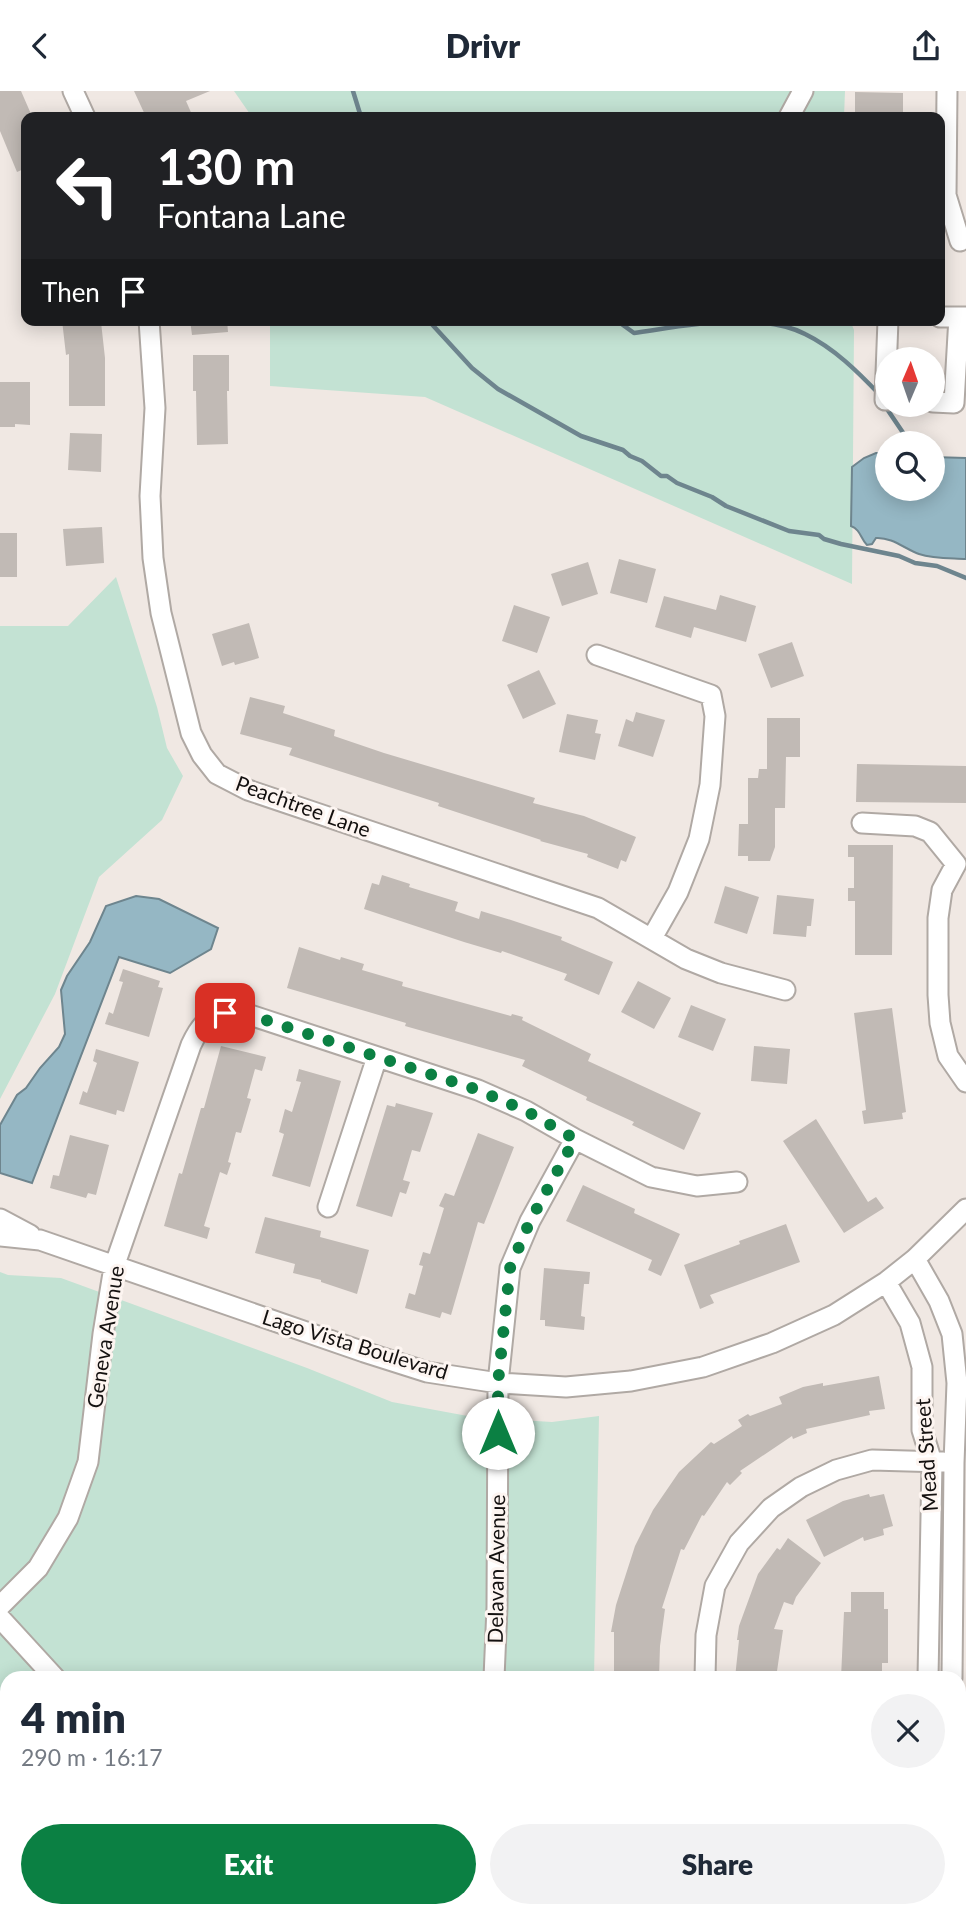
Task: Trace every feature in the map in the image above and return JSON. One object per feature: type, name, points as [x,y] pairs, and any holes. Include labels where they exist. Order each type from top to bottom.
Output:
[{"type":"street","points":[[73,91],[83,112]]},
{"type":"street","points":[[792,112],[803,91]]},
{"type":"street","points":[[947,91],[946,195],[960,241]]},
{"type":"street","points":[[945,403],[954,403],[955,317]]},
{"type":"street","name":"Peachtree Lane","points":[[149,326],[155,408],[150,496],[153,558],[161,613],[191,733],[202,755],[217,774],[248,790],[598,908],[686,959],[721,973],[785,990]]},
{"type":"street","points":[[887,347],[888,326]]},
{"type":"street","points":[[597,655],[711,695],[715,716],[710,785],[699,839],[678,892],[652,938]]},
{"type":"street","points":[[862,823],[915,826],[930,832],[956,864],[942,890],[938,918],[938,995],[940,1023],[948,1056],[966,1082]]},
{"type":"street","name":"Geneva Avenue","points":[[0,1606],[38,1568],[68,1518],[88,1462],[114,1267],[199,1028],[211,1018],[225,1013],[244,1013],[377,1057]]},
{"type":"street","points":[[328,1207],[377,1057],[478,1090],[526,1111],[651,1177],[697,1186],[737,1181]]},
{"type":"street","name":"Delavan Avenue","points":[[494,1671],[498,1594],[498,1383],[510,1268],[530,1221],[575,1139]]},
{"type":"street","name":"Lago Vista Boulevard","points":[[0,1235],[40,1240],[427,1372],[498,1383],[566,1387],[631,1381],[703,1367],[772,1343],[834,1315],[886,1282],[915,1259],[966,1209]]},
{"type":"street","points":[[0,1219],[40,1240]]},
{"type":"street","name":"Mead Street","points":[[915,1259],[939,1301],[952,1334],[957,1383],[962,1463],[952,1671]]},
{"type":"street","name":"Mead Street","points":[[886,1282],[910,1324],[922,1367],[922,1430],[932,1462],[928,1671]]},
{"type":"street","points":[[705,1671],[706,1635],[715,1586],[739,1543],[771,1508],[801,1487],[836,1470],[872,1460],[962,1463]]},
{"type":"street","points":[[0,1618],[49,1671]]},
{"type":"green space","points":[[234,91],[845,91],[844,112],[249,112]]},
{"type":"green space","points":[[270,326],[852,326],[852,584],[425,397],[270,386]]},
{"type":"green space","points":[[116,577],[157,707],[167,748],[183,776],[162,820],[99,877],[55,994],[0,1099],[0,626],[68,626]]},
{"type":"green space","points":[[0,1272],[8,1275],[61,1278],[392,1402],[473,1417],[552,1422],[599,1416],[594,1671],[0,1671]]},
{"type":"water","points":[[875,453],[875,501],[945,501],[945,457],[966,458],[966,559],[925,556],[882,538],[876,538],[872,544],[867,545],[851,526],[852,467]]},
{"type":"water","points":[[136,896],[159,899],[218,928],[211,949],[170,973],[119,957],[32,1183],[0,1173],[0,1125],[17,1095],[26,1088],[59,1047],[65,1034],[61,990],[67,976],[90,942],[106,906]]},
{"type":"building","points":[[0,91],[21,91],[30,112],[21,112],[21,170],[17,172],[0,131]]},
{"type":"building","points":[[134,91],[210,91],[186,101],[191,112],[144,112]]},
{"type":"building","points":[[855,92],[903,93],[903,112],[855,112]]},
{"type":"building","points":[[63,326],[101,326],[105,358],[105,406],[69,406],[69,354],[66,355]]},
{"type":"building","points":[[191,326],[228,326],[228,332],[192,335]]},
{"type":"building","points":[[193,355],[229,355],[228,444],[197,445]]},
{"type":"building","points":[[0,382],[30,382],[30,425],[0,427]]},
{"type":"building","points":[[70,433],[102,434],[101,472],[68,470]]},
{"type":"building","points":[[102,527],[104,563],[66,566],[63,529]]},
{"type":"building","points":[[0,533],[17,533],[17,577],[0,577]]},
{"type":"building","points":[[619,559],[656,569],[647,603],[610,593]]},
{"type":"building","points":[[588,562],[598,594],[562,606],[551,574]]},
{"type":"building","points":[[720,595],[756,606],[746,642],[694,627],[691,638],[655,627],[664,596],[716,610]]},
{"type":"building","points":[[514,605],[550,617],[537,653],[502,641]]},
{"type":"building","points":[[249,623],[259,658],[222,666],[212,634]]},
{"type":"building","points":[[792,642],[804,676],[771,688],[758,654]]},
{"type":"building","points":[[539,670],[556,704],[523,719],[507,685]]},
{"type":"building","points":[[250,697],[285,706],[283,713],[335,730],[334,736],[535,798],[533,803],[584,816],[636,837],[626,862],[621,860],[618,869],[587,857],[588,854],[540,841],[438,806],[439,803],[289,755],[292,748],[240,734]]},
{"type":"building","points":[[636,712],[665,720],[653,757],[618,746],[626,719],[633,722]]},
{"type":"building","points":[[567,714],[598,720],[595,733],[601,734],[595,760],[559,752]]},
{"type":"building","points":[[767,718],[800,718],[800,757],[786,757],[785,808],[775,808],[775,847],[770,861],[748,861],[748,856],[738,856],[739,824],[748,824],[748,778],[758,778],[759,769],[767,769]]},
{"type":"building","points":[[857,764],[966,766],[966,803],[856,802]]},
{"type":"building","points":[[848,845],[893,845],[892,955],[855,955],[855,901],[848,901],[848,888],[854,888],[854,857],[848,857]]},
{"type":"building","points":[[382,875],[410,884],[409,887],[458,902],[455,911],[479,919],[481,911],[511,920],[562,937],[561,940],[613,962],[599,995],[564,980],[567,974],[364,909],[372,883],[379,885]]},
{"type":"building","points":[[725,886],[759,897],[747,934],[714,923]]},
{"type":"building","points":[[777,895],[814,899],[811,926],[807,926],[806,937],[773,934]]},
{"type":"building","points":[[299,947],[340,960],[341,957],[364,964],[362,970],[403,982],[402,986],[523,1017],[522,1020],[591,1054],[588,1061],[701,1113],[684,1150],[632,1125],[634,1122],[586,1100],[587,1097],[522,1066],[525,1060],[405,1026],[406,1023],[287,988]]},
{"type":"building","points":[[123,969],[160,981],[158,987],[163,988],[149,1037],[105,1024],[109,1012],[113,1014],[123,982],[119,981]]},
{"type":"building","points":[[638,981],[671,998],[654,1029],[621,1012]]},
{"type":"building","points":[[691,1005],[726,1019],[713,1051],[678,1037]]},
{"type":"building","points":[[892,1008],[906,1112],[902,1113],[903,1119],[864,1124],[862,1111],[866,1110],[854,1013]]},
{"type":"building","points":[[221,1046],[266,1057],[262,1071],[255,1069],[247,1098],[251,1099],[241,1133],[236,1132],[227,1175],[220,1172],[204,1226],[210,1228],[207,1239],[164,1226],[201,1108],[204,1108]]},
{"type":"building","points":[[754,1046],[790,1049],[787,1084],[751,1081]]},
{"type":"building","points":[[96,1049],[139,1062],[124,1112],[117,1110],[116,1115],[79,1104],[83,1091],[87,1093],[97,1063],[93,1061]]},
{"type":"building","points":[[299,1069],[341,1081],[310,1187],[272,1176],[284,1134],[279,1132],[285,1109],[292,1112],[301,1082],[296,1081]]},
{"type":"building","points":[[396,1103],[433,1113],[420,1152],[412,1150],[403,1180],[410,1182],[406,1194],[400,1192],[392,1217],[356,1206],[387,1105],[395,1107]]},
{"type":"building","points":[[816,1119],[868,1202],[876,1197],[884,1208],[844,1233],[783,1141]]},
{"type":"building","points":[[478,1133],[514,1147],[484,1224],[478,1222],[451,1315],[442,1312],[440,1318],[405,1308],[409,1293],[415,1295],[423,1266],[419,1265],[423,1252],[430,1254],[444,1208],[439,1206],[445,1193],[454,1196]]},
{"type":"building","points":[[70,1135],[109,1145],[96,1195],[88,1193],[86,1198],[50,1188],[53,1175],[59,1176]]},
{"type":"building","points":[[583,1185],[680,1234],[661,1276],[648,1270],[652,1260],[566,1221]]},
{"type":"building","points":[[265,1217],[321,1231],[320,1237],[369,1250],[357,1294],[293,1273],[295,1264],[255,1253]]},
{"type":"building","points":[[786,1224],[800,1262],[710,1295],[714,1303],[700,1309],[684,1265]]},
{"type":"building","points":[[544,1268],[590,1272],[589,1284],[584,1284],[581,1316],[585,1317],[584,1330],[545,1326],[545,1320],[540,1320]]},
{"type":"building","points":[[879,1376],[885,1409],[869,1411],[870,1415],[806,1429],[807,1433],[793,1439],[792,1436],[740,1471],[742,1473],[730,1485],[727,1482],[704,1516],[702,1515],[684,1550],[681,1549],[662,1608],[665,1609],[659,1671],[614,1671],[614,1632],[611,1632],[616,1605],[635,1546],[653,1510],[679,1472],[711,1442],[714,1444],[742,1426],[738,1420],[748,1414],[750,1416],[782,1404],[779,1397],[803,1387],[823,1383],[823,1386]]},
{"type":"building","points":[[869,1494],[870,1497],[884,1494],[893,1526],[883,1529],[884,1535],[864,1541],[863,1537],[824,1557],[806,1520],[843,1501]]},
{"type":"building","points":[[788,1538],[821,1563],[793,1605],[784,1602],[774,1629],[783,1630],[777,1671],[736,1671],[739,1626],[758,1574],[777,1548],[780,1550]]},
{"type":"building","points":[[851,1592],[884,1592],[884,1609],[888,1609],[888,1663],[882,1663],[882,1671],[841,1671],[844,1612],[851,1612]]},
{"type":"waterway","points":[[353,91],[359,112]]},
{"type":"waterway","points":[[434,326],[472,368],[498,389],[581,436],[623,450],[661,476],[667,476],[726,506],[789,531],[819,535],[841,544],[937,566],[966,578]]},
{"type":"waterway","points":[[624,326],[634,333],[684,326]]},
{"type":"waterway","points":[[781,326],[805,334],[826,346],[875,390]]},
{"type":"waterway","points":[[892,417],[902,431]]},
{"type":"route","points":[[225,1013],[244,1013],[478,1090],[526,1111],[575,1139],[530,1221],[510,1268],[498,1383],[498,1433]]}]
